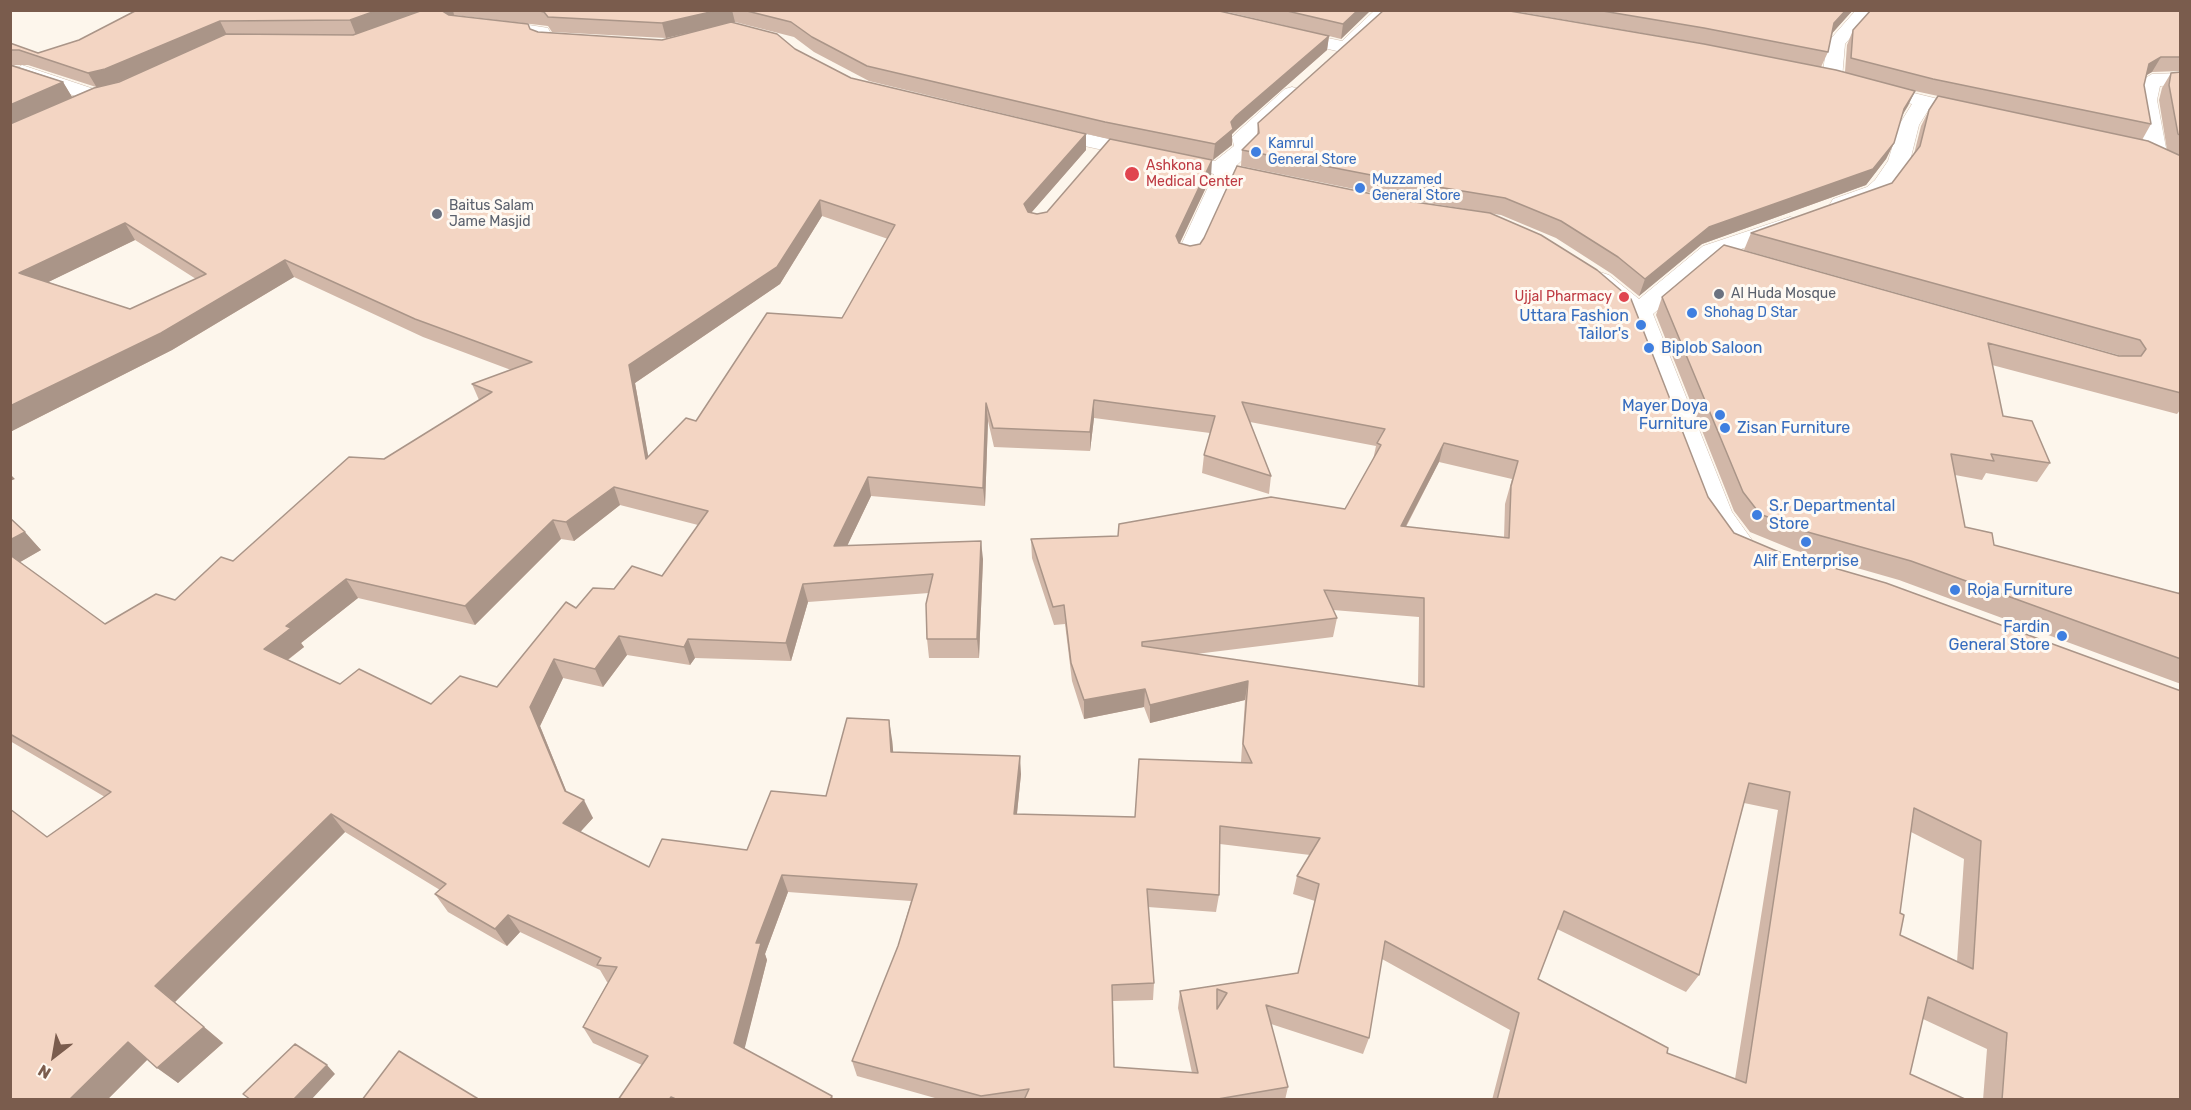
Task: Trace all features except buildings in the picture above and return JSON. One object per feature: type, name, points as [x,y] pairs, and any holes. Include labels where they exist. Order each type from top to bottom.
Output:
[{"type":"street","points":[[1329,61],[1386,10]]},
{"type":"street","points":[[1832,78],[1836,43],[1866,10]]},
{"type":"street","points":[[463,22],[542,32],[543,39],[599,42]]},
{"type":"street","points":[[1269,30],[1346,47]]},
{"type":"street","points":[[10,136],[104,94],[20,71]]},
{"type":"street","points":[[1810,74],[1993,118]]},
{"type":"street","points":[[2172,164],[2139,149],[2155,148],[2147,100],[2152,80],[2181,79]]},
{"type":"street","points":[[1189,254],[1223,169],[1245,147],[1243,137],[1304,83]]},
{"type":"street","points":[[1639,312],[1712,251],[1875,192],[1899,161],[1909,125],[1923,102]]},
{"type":"street","points":[[1023,126],[1097,155],[1223,169],[1295,185]]},
{"type":"street","points":[[1712,251],[1757,264]]},
{"type":"street","points":[[1584,269],[1639,312],[1717,515],[1737,542],[1770,556]]},
{"type":"place","name":"Kamrul General Store","points":[[1256,152]]},
{"type":"place","name":"Ashkona Medical Center","points":[[1132,174]]},
{"type":"place","name":"Muzzamed General Store","points":[[1360,188]]},
{"type":"place","name":"Baitus Salam Jame Masjid","points":[[437,214]]},
{"type":"place","name":"Al Huda Mosque","points":[[1719,294]]},
{"type":"place","name":"Ujjal Pharmacy","points":[[1624,297]]},
{"type":"place","name":"Shohag D Star","points":[[1692,313]]},
{"type":"place","name":"Uttara Fashion Tailor's","points":[[1641,325]]},
{"type":"place","name":"Biplob Saloon","points":[[1649,348]]},
{"type":"place","name":"Mayer Doya Furniture","points":[[1720,415]]},
{"type":"place","name":"Zisan Furniture","points":[[1725,428]]},
{"type":"place","name":"S.r Departmental Store","points":[[1757,515]]},
{"type":"place","name":"Alif Enterprise","points":[[1806,542]]},
{"type":"place","name":"Roja Furniture","points":[[1955,590]]},
{"type":"place","name":"Fardin General Store","points":[[2062,636]]}]
